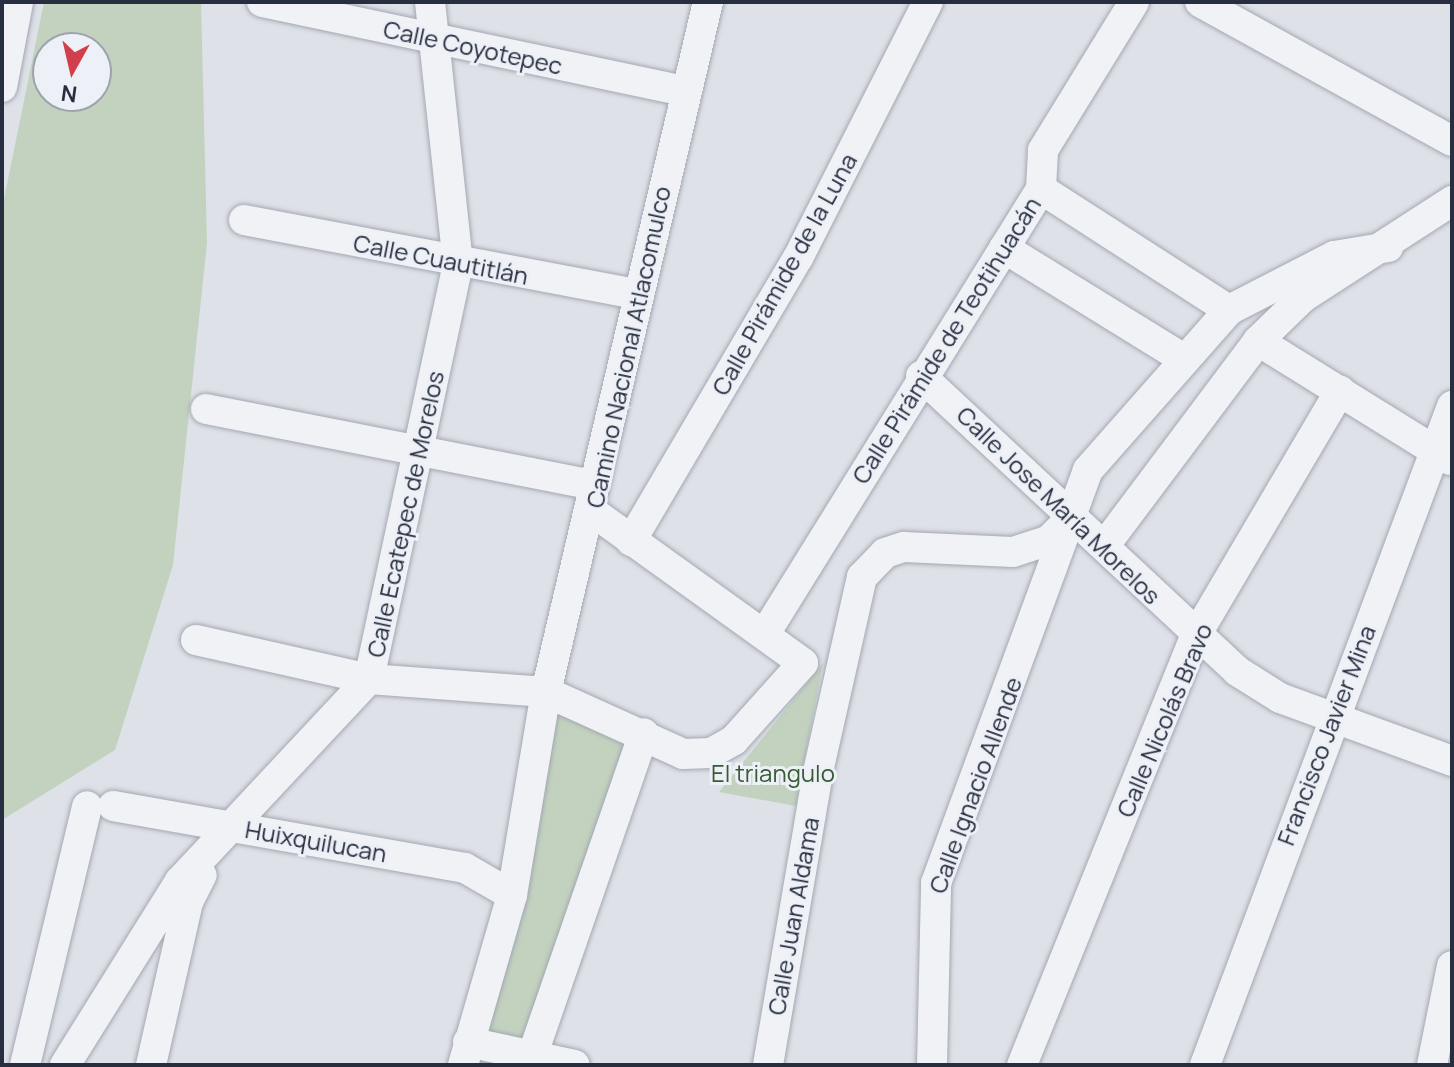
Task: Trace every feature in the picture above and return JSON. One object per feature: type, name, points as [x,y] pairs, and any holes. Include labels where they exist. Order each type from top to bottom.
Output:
[{"type":"street","points":[[2,87],[18,2]]},
{"type":"street","name":"Calle Coyotepec","points":[[262,2],[684,91]]},
{"type":"street","name":"Calle Ecatepec de Morelos","points":[[65,1065],[162,906],[229,826],[369,679],[421,448],[458,264],[438,39],[430,2]]},
{"type":"street","name":"Camino Nacional Atlacomulco","points":[[466,1054],[512,895],[546,692],[594,499],[684,91],[708,2]]},
{"type":"street","name":"Calle Pirámide de la Luna","points":[[631,541],[798,258],[928,2]]},
{"type":"street","name":"Calle Pirámide de Teotihuacán","points":[[766,632],[921,376],[1041,189],[1043,150],[1134,2]]},
{"type":"street","points":[[1200,2],[1452,141]]},
{"type":"street","points":[[1041,189],[1229,310],[1334,256],[1388,247]]},
{"type":"street","points":[[1105,545],[1258,341],[1302,298],[1388,247],[1452,201]]},
{"type":"street","name":"Calle Cuautitlán","points":[[244,220],[458,264],[637,294]]},
{"type":"street","points":[[1004,248],[1184,359]]},
{"type":"street","name":"Calle Ignacio Allende","points":[[932,1065],[936,883],[1074,515],[1088,470],[1229,310]]},
{"type":"street","points":[[1258,341],[1444,456]]},
{"type":"street","name":"Calle Jose María Morelos","points":[[921,376],[1074,515],[1195,637],[1280,698],[1330,719],[1452,761]]},
{"type":"street","name":"Calle Nicolás Bravo","points":[[1022,1065],[1195,637],[1340,391]]},
{"type":"street","name":"Francisco Javier Mina","points":[[1205,1065],[1330,719],[1444,456],[1452,406]]},
{"type":"street","points":[[196,640],[369,679],[546,692],[644,733],[683,754],[711,753],[773,703],[803,663],[766,632],[631,541],[594,499],[421,448],[206,409]]},
{"type":"street","name":"Calle Juan Aldama","points":[[768,1065],[818,772],[862,577],[885,553],[904,547],[1034,547],[1074,515]]},
{"type":"street","points":[[530,1061],[644,733]]},
{"type":"street","name":"Huixquilucan","points":[[25,1065],[100,806],[465,868],[512,895]]},
{"type":"street","points":[[151,1065],[188,902],[229,826]]},
{"type":"street","points":[[1432,1065],[1452,966]]},
{"type":"street","points":[[466,1054],[575,1065]]},
{"type":"green space","points":[[44,2],[201,2],[207,243],[173,565],[115,750],[2,820],[2,209],[32,61],[32,112],[112,112],[112,32],[38,32]]},
{"type":"green space","name":"El triangulo","points":[[823,663],[796,806],[719,792]]},
{"type":"green space","points":[[546,692],[644,733],[529,1065],[463,1065]]}]
